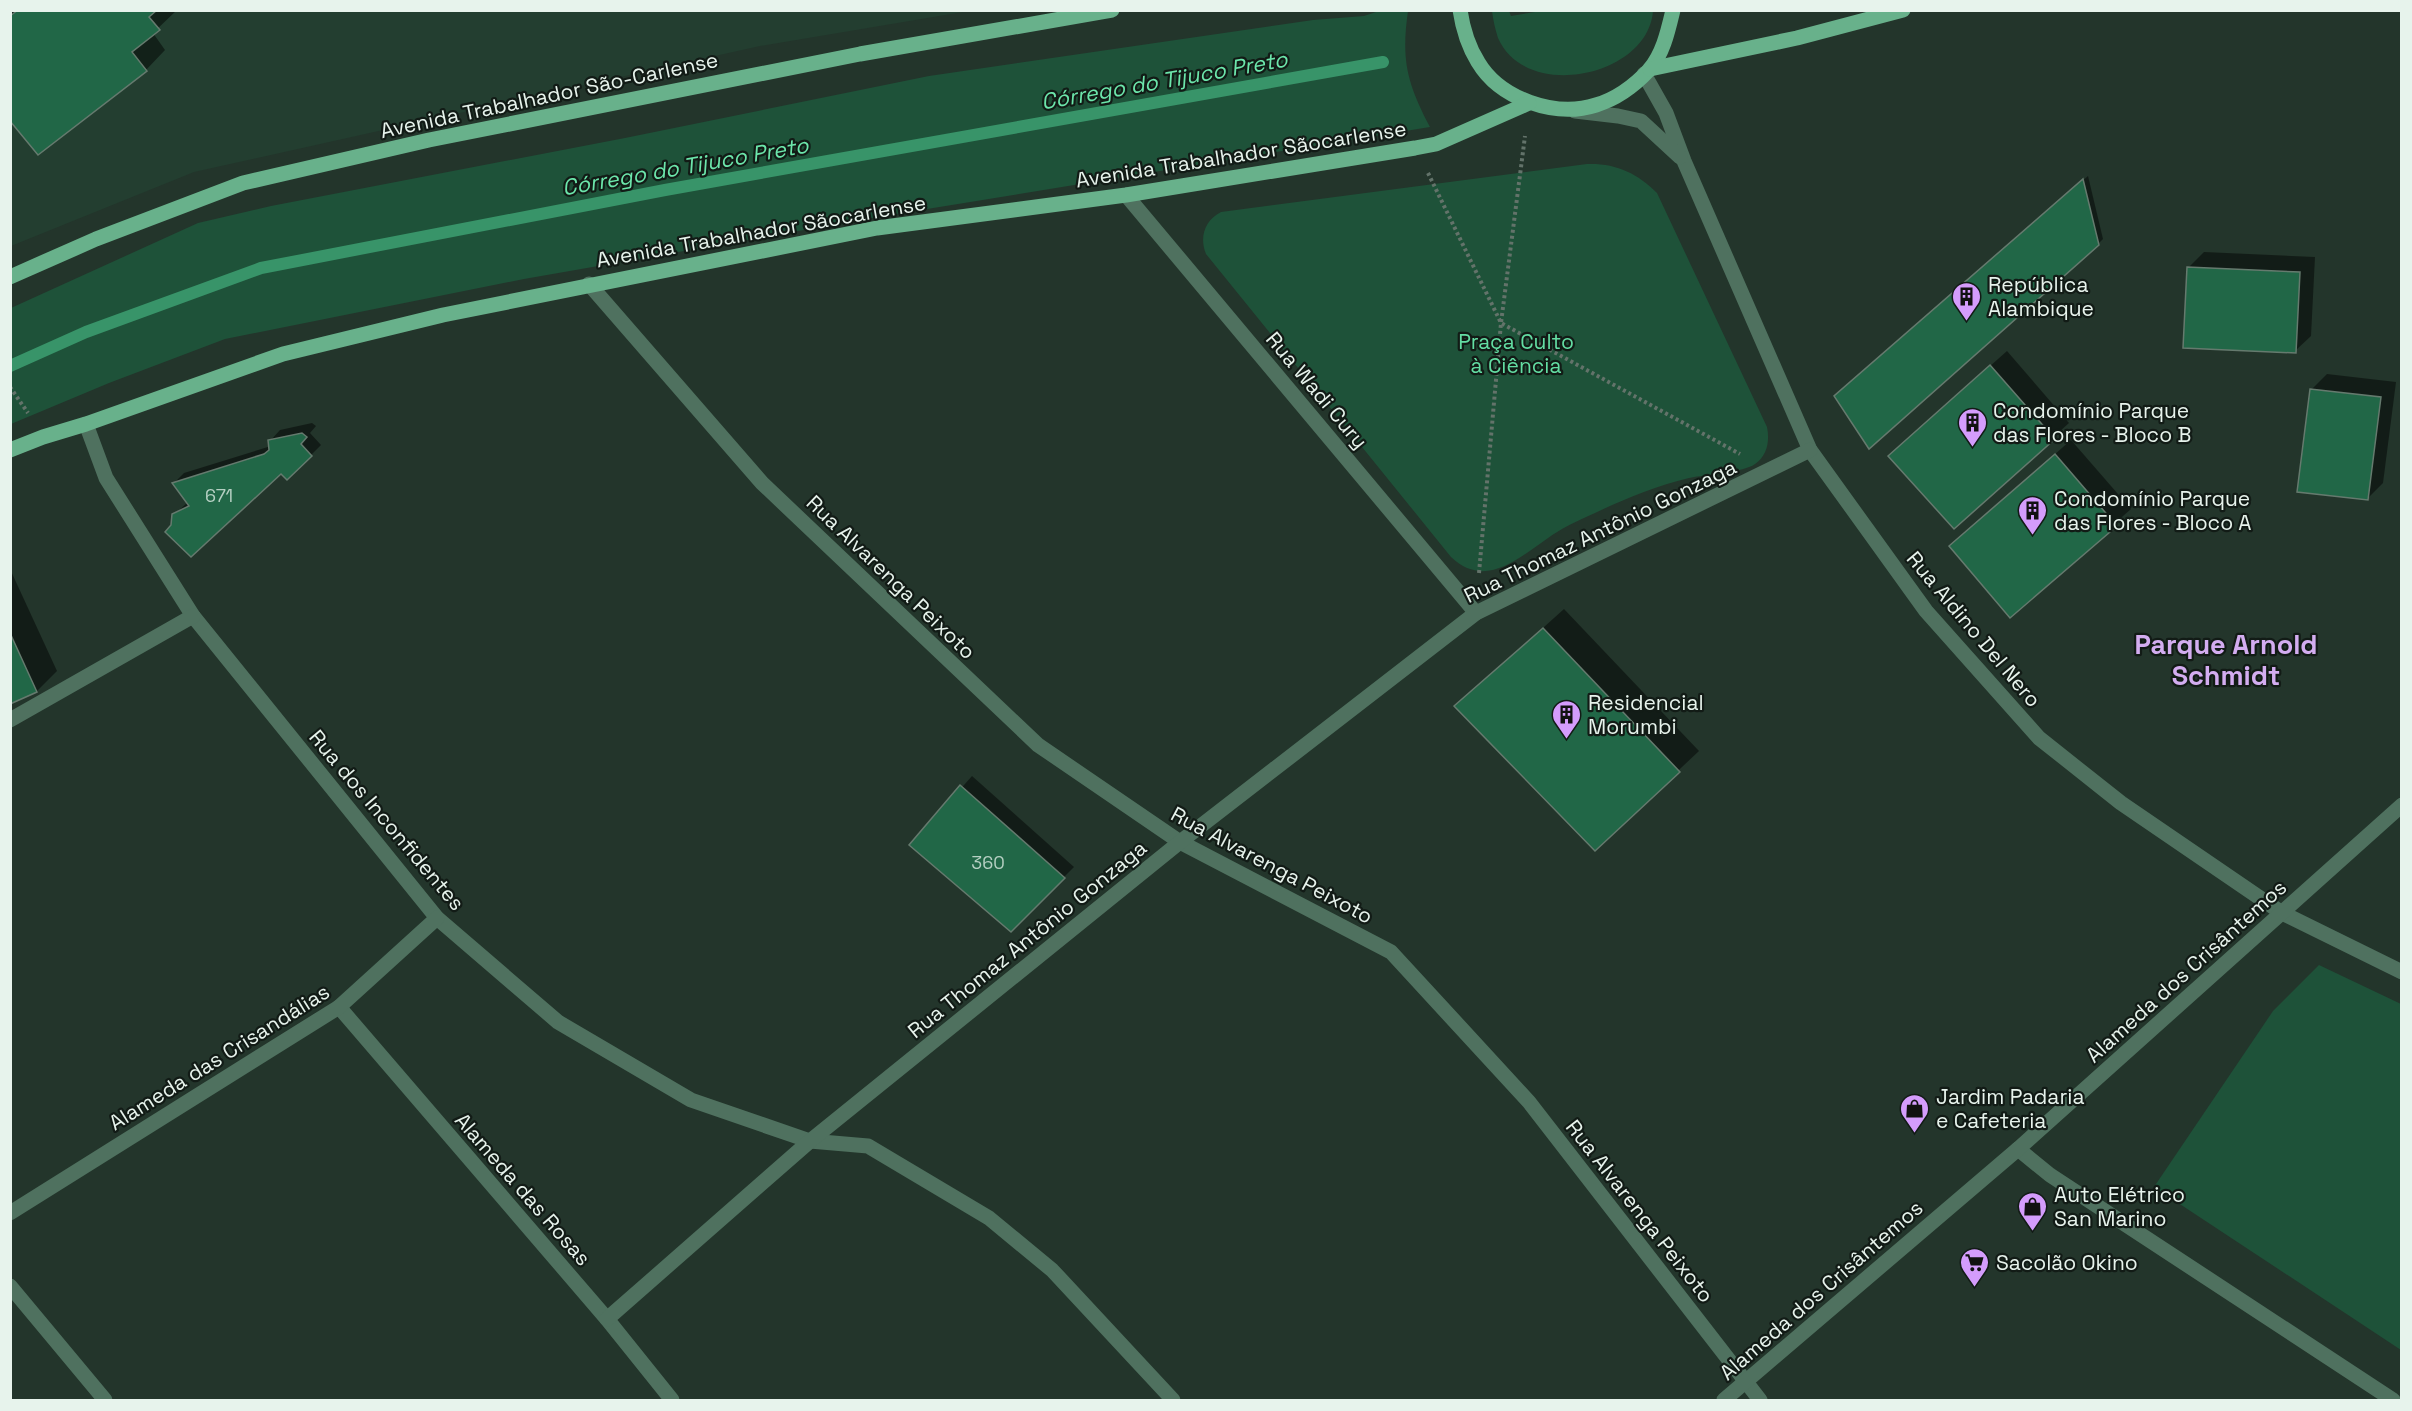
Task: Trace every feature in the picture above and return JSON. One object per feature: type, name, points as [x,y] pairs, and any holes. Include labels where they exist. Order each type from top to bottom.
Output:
[{"type":"main road","name":"Avenida Trabalhador São-Carlense","points":[[10,277],[96,239],[243,183],[429,140],[860,54],[1112,10]]},
{"type":"main road","points":[[1460,10],[1464,35],[1479,64],[1501,87],[1529,103],[1562,109],[1595,105],[1625,91],[1647,71],[1666,40],[1673,10]]},
{"type":"main road","points":[[1647,71],[1797,38],[1903,10]]},
{"type":"main road","name":"Avenida Trabalhador Sãocarlense","points":[[10,450],[43,436],[86,424],[283,354],[443,315],[877,228],[1126,195],[1416,148],[1436,144],[1529,103]]},
{"type":"street","name":"Rua Aldino Del Nero","points":[[1647,71],[1810,450],[1926,611],[2039,738],[2121,803],[2282,913],[2402,972]]},
{"type":"street","points":[[1562,109],[1641,121],[1684,161]]},
{"type":"street","name":"Rua Wadi Cury","points":[[1126,195],[1476,613]]},
{"type":"street","name":"Rua Alvarenga Peixoto","points":[[589,284],[762,483],[1038,745],[1180,842],[1390,952],[1528,1102],[1760,1401]]},
{"type":"street","name":"Rua dos Inconfidentes","points":[[86,424],[106,478],[193,616],[437,918],[558,1022],[691,1100],[810,1141],[868,1146],[989,1218],[1052,1270],[1173,1401]]},
{"type":"street","name":"Rua Thomaz Antônio Gonzaga","points":[[607,1319],[810,1141],[1180,842],[1476,613],[1810,450]]},
{"type":"street","points":[[10,720],[193,616]]},
{"type":"street","name":"Alameda dos Crisântemos","points":[[1724,1401],[2018,1149],[2402,805]]},
{"type":"street","name":"Alameda das Crisandálias","points":[[10,1213],[339,1007],[437,918]]},
{"type":"street","name":"Alameda das Rosas","points":[[339,1007],[607,1319],[672,1401]]},
{"type":"street","points":[[2018,1149],[2050,1175],[2393,1401]]},
{"type":"street","points":[[10,1286],[105,1401]]},
{"type":"path","points":[[1476,613],[1501,323],[1529,103]]},
{"type":"path","points":[[1416,148],[1501,323],[1770,471]]},
{"type":"shaded area","points":[[11,11],[969,11],[760,46],[194,172],[11,246]]},
{"type":"green space","points":[[1382,10],[1408,11],[1405,44],[1408,71],[1416,97],[1430,127],[884,216],[524,279],[225,339],[109,383],[11,424],[11,308],[198,223],[271,206],[625,138],[929,76],[1313,20],[1364,16]]},
{"type":"green space","points":[[1492,11],[1509,11],[1511,16],[1541,11],[1653,11],[1646,34],[1631,52],[1609,65],[1584,73],[1558,75],[1533,70],[1512,58],[1498,38]]},
{"type":"green space","name":"Praça Culto à Ciência","points":[[1587,164],[1617,167],[1642,180],[1657,193],[1767,427],[1767,448],[1759,461],[1750,467],[1689,478],[1640,493],[1562,529],[1508,564],[1494,570],[1480,571],[1466,567],[1451,557],[1206,254],[1203,235],[1207,224],[1221,212]]},
{"type":"green space","points":[[2319,965],[2401,1004],[2401,1350],[2154,1187],[2273,1011]]},
{"type":"building","points":[[18,10],[157,10],[149,17],[160,30],[132,52],[147,71],[38,155],[10,121],[10,16]]},
{"type":"building","name":"República Alambique","points":[[2083,179],[2099,245],[1869,449],[1834,396]]},
{"type":"building","points":[[2187,267],[2300,272],[2296,353],[2183,348]]},
{"type":"building","name":"Condomínio Parque das Flores - Bloco B","points":[[1990,365],[2055,439],[1954,529],[1888,456]]},
{"type":"building","points":[[2310,389],[2381,397],[2368,500],[2297,492]]},
{"type":"building","points":[[302,433],[307,437],[301,444],[312,456],[287,480],[281,474],[191,557],[165,532],[171,525],[172,514],[189,506],[172,483],[264,454],[269,450],[268,440]]},
{"type":"building","name":"Condomínio Parque das Flores - Bloco A","points":[[2055,454],[2117,526],[2010,618],[1949,546]]},
{"type":"building","name":"Residencial Morumbi","points":[[1543,628],[1680,772],[1595,851],[1454,706]]},
{"type":"building","points":[[10,633],[37,692],[10,704]]},
{"type":"building","points":[[960,785],[1065,878],[1011,932],[909,845]]},
{"type":"waterway","name":"Córrego do Tijuco Preto","points":[[10,366],[86,332],[261,268],[665,190],[1383,62]]},
{"type":"place","name":"República Alambique","points":[[1967,322]]},
{"type":"place","name":"Condomínio Parque das Flores - Bloco B","points":[[1972,448]]},
{"type":"place","name":"Condomínio Parque das Flores - Bloco A","points":[[2033,536]]},
{"type":"place","name":"Residencial Morumbi","points":[[1567,740]]},
{"type":"place","name":"Jardim Padaria e Cafeteria","points":[[1915,1134]]},
{"type":"place","name":"Auto Elétrico San Marino","points":[[2033,1232]]},
{"type":"place","name":"Sacolão Okino","points":[[1975,1288]]},
{"type":"district","name":"Parque Arnold Schmidt","points":[[2226,660]]}]
